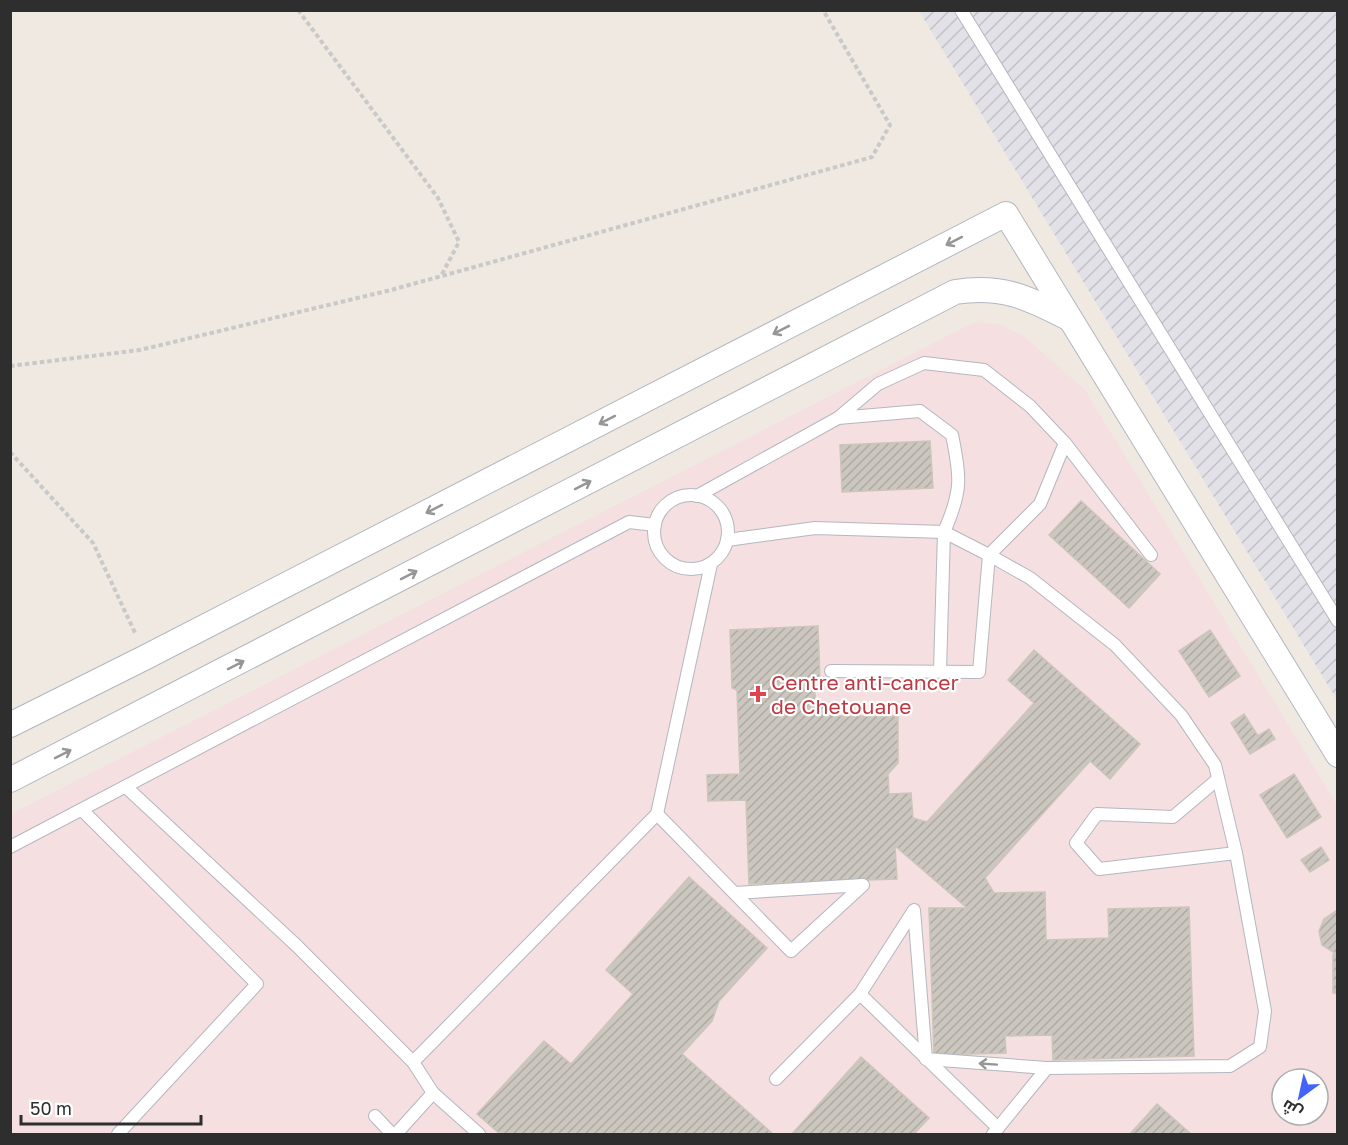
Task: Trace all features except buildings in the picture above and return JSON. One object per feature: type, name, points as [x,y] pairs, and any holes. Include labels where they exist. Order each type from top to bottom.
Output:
[{"type":"street","points":[[10,725],[1006,214],[1338,755]]},
{"type":"street","points":[[10,780],[955,292],[975,289],[1015,293],[1068,318]]},
{"type":"lane","points":[[961,10],[1338,621]]},
{"type":"lane","points":[[711,564],[686,569],[674,565],[658,549],[655,525],[658,514],[675,499],[698,496],[838,418],[878,384],[924,363],[984,370],[1030,406],[1065,442],[1151,555]]},
{"type":"lane","points":[[838,418],[920,411],[952,435],[960,474],[957,503],[944,532],[940,671]]},
{"type":"lane","points":[[831,671],[979,672],[989,555],[1040,504],[1065,442]]},
{"type":"lane","points":[[413,1062],[657,813],[711,564],[724,550],[727,540],[724,517],[709,500],[698,496]]},
{"type":"lane","points":[[10,847],[629,522],[655,525]]},
{"type":"lane","points":[[727,540],[815,528],[944,532],[1030,578],[1115,645],[1181,715],[1215,765],[1236,853],[1265,1011],[1260,1047],[1230,1066],[1047,1068],[926,1059]]},
{"type":"lane","points":[[1218,779],[1173,817],[1097,814],[1076,843],[1099,869],[1236,853]]},
{"type":"lane","points":[[126,787],[297,946],[413,1062],[433,1093],[478,1134]]},
{"type":"lane","points":[[82,810],[257,984],[118,1134]]},
{"type":"lane","points":[[657,813],[791,951],[863,885],[735,893]]},
{"type":"lane","points":[[776,1079],[860,994],[914,910],[926,1059]]},
{"type":"lane","points":[[860,994],[995,1131],[1047,1068]]},
{"type":"lane","points":[[396,1134],[433,1093]]},
{"type":"lane","points":[[375,1116],[392,1134]]},
{"type":"path","points":[[298,10],[438,198],[459,242],[440,276]]},
{"type":"path","points":[[10,366],[140,350],[440,276],[872,157],[890,125],[823,10]]},
{"type":"path","points":[[10,452],[93,543],[146,657]]},
{"type":"shaded area","points":[[919,11],[1337,11],[1337,700]]},
{"type":"shaded area","name":"Centre anti-cancer de Chetouane","points":[[975,322],[1001,325],[1024,336],[1085,390],[1337,805],[1337,1134],[11,1134],[11,814]]},
{"type":"place","name":"Centre anti-cancer de Chetouane","points":[[758,694]]}]
